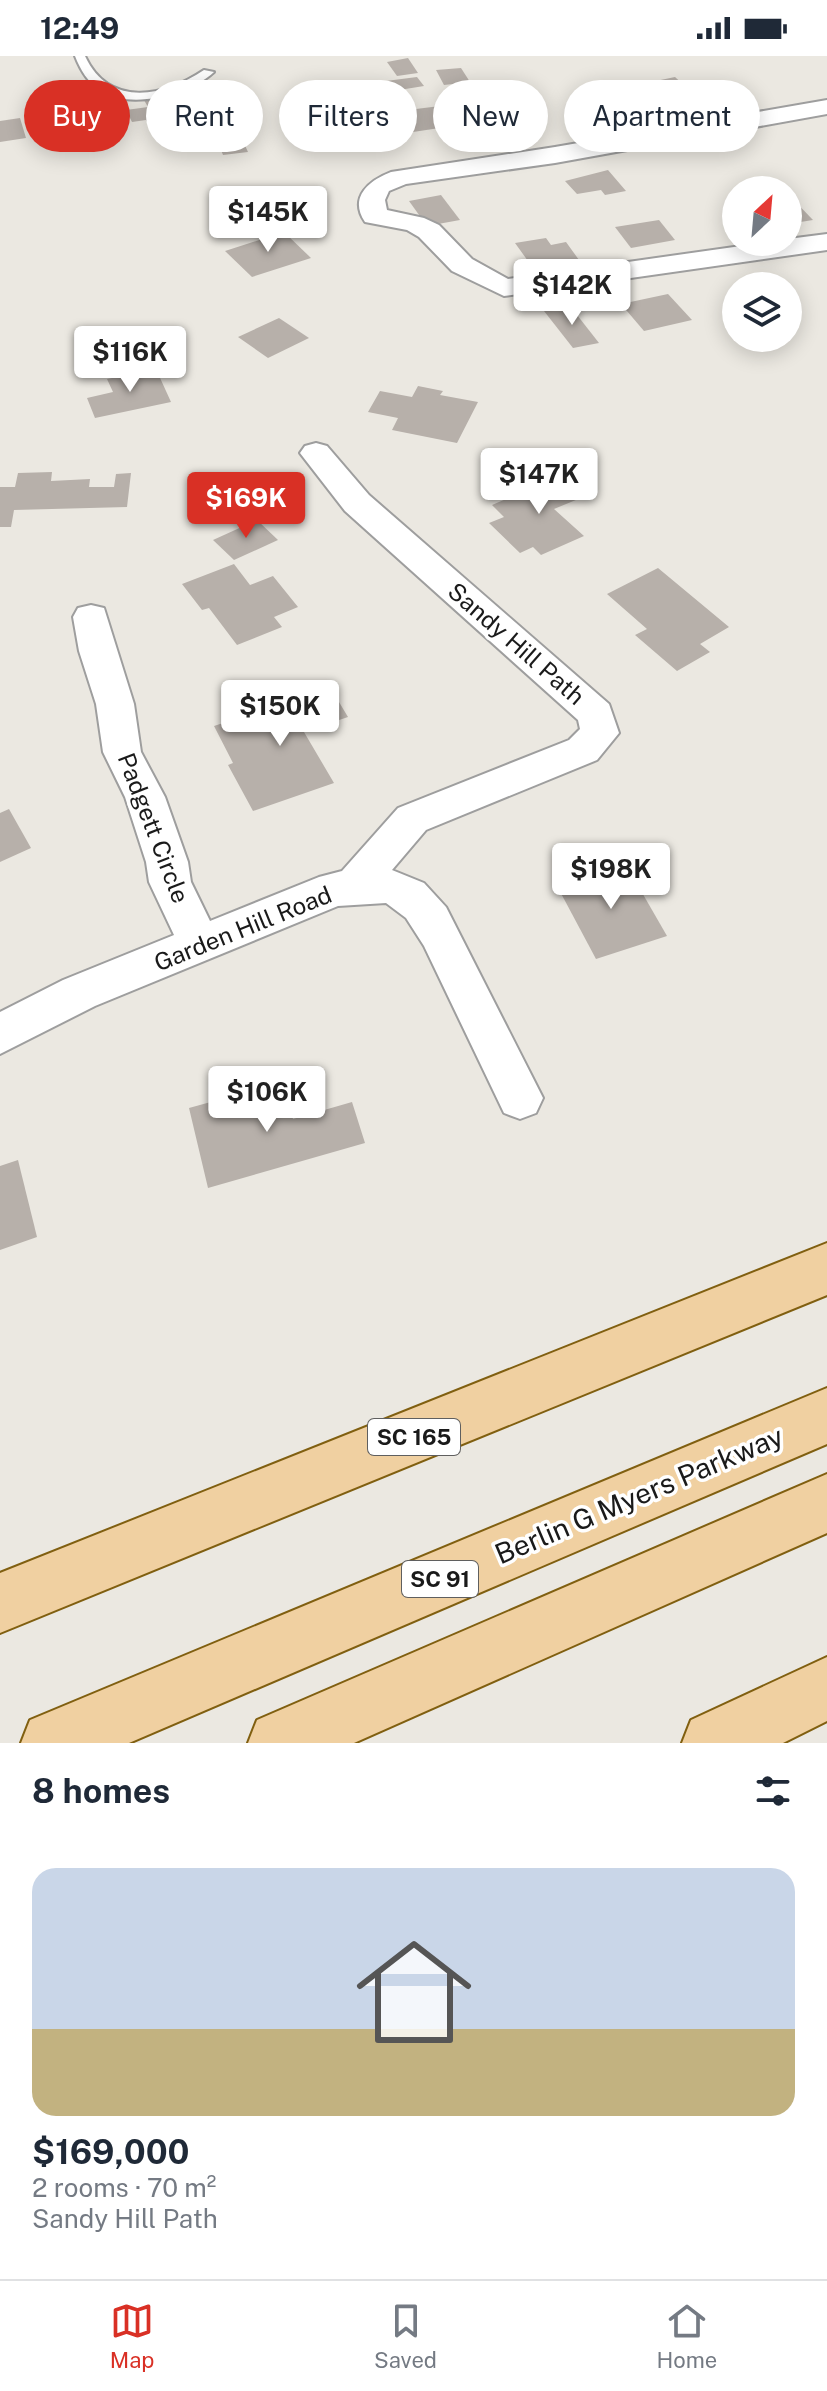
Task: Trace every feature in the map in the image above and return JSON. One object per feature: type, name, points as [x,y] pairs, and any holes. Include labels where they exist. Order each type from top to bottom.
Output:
[{"type":"main road","name":"SC 165","points":[[0,1603],[827,1269]]},
{"type":"main road","name":"Berlin G Myers Parkway","points":[[53,1743],[827,1416]]},
{"type":"main road","points":[[280,1743],[827,1503]]},
{"type":"main road","points":[[714,1743],[822,1703]]},
{"type":"street","points":[[827,107],[400,177],[378,186],[372,200],[374,216],[415,224],[429,231],[462,265],[504,288],[827,242]]},
{"type":"street","name":"Sandy Hill Path","points":[[316,453],[357,503],[596,714],[600,733],[583,750],[412,819],[354,886]]},
{"type":"street","name":"Padgett Circle","points":[[91,617],[97,651],[115,704],[122,752],[145,797],[167,862],[170,882],[200,945]]},
{"type":"street","name":"Garden Hill Road","points":[[0,1034],[79,993],[334,889],[395,887],[414,900],[444,939],[466,991],[520,1098]]},
{"type":"lane","points":[[80,56],[95,82],[118,95],[184,87],[208,72]]},
{"type":"building","points":[[408,58],[418,73],[397,76],[387,62]]},
{"type":"building","points":[[461,68],[469,80],[441,80],[436,70]]},
{"type":"building","points":[[417,77],[424,86],[417,87],[417,80],[394,80]]},
{"type":"building","points":[[146,107],[146,120],[132,122],[130,109]]},
{"type":"building","points":[[433,107],[433,129],[417,131],[417,109]]},
{"type":"building","points":[[20,118],[24,138],[0,142],[0,121]]},
{"type":"building","points":[[608,170],[626,191],[605,195],[601,190],[577,194],[565,181]]},
{"type":"building","points":[[441,195],[460,220],[427,226],[409,201]]},
{"type":"building","points":[[802,209],[813,220],[802,222]]},
{"type":"building","points":[[659,220],[675,240],[631,248],[615,227]]},
{"type":"building","points":[[284,232],[311,258],[252,277],[225,251]]},
{"type":"building","points":[[546,238],[551,245],[566,242],[579,260],[533,268],[515,243]]},
{"type":"building","points":[[668,294],[692,320],[644,331],[621,304]]},
{"type":"building","points":[[570,306],[599,343],[573,348],[544,311]]},
{"type":"building","points":[[279,318],[309,338],[268,358],[238,337]]},
{"type":"building","points":[[156,369],[171,402],[95,418],[87,398],[113,392],[107,379]]},
{"type":"building","points":[[418,386],[443,391],[440,395],[478,402],[457,443],[392,430],[398,418],[368,412],[380,391],[412,397]]},
{"type":"building","points":[[52,472],[51,481],[90,479],[89,487],[114,487],[116,474],[131,473],[127,507],[14,510],[11,527],[0,527],[0,487],[15,487],[18,473]]},
{"type":"building","points":[[565,474],[588,495],[554,509],[584,536],[541,555],[533,547],[520,553],[489,523],[504,517],[492,505]]},
{"type":"building","points":[[257,520],[278,540],[234,560],[213,540]]},
{"type":"building","points":[[234,564],[250,585],[273,576],[298,607],[274,617],[282,627],[237,645],[209,608],[202,610],[182,584]]},
{"type":"building","points":[[658,568],[729,627],[700,644],[710,652],[677,671],[635,635],[647,629],[607,594]]},
{"type":"building","points":[[330,687],[348,717],[304,732],[334,783],[253,811],[228,765],[233,763],[214,726]]},
{"type":"building","points":[[9,809],[31,848],[0,862],[0,813]]},
{"type":"building","points":[[625,863],[667,936],[596,959],[556,884]]},
{"type":"building","points":[[283,1082],[293,1119],[352,1102],[365,1143],[208,1188],[189,1108]]},
{"type":"building","points":[[18,1160],[37,1237],[0,1250],[0,1166]]}]
